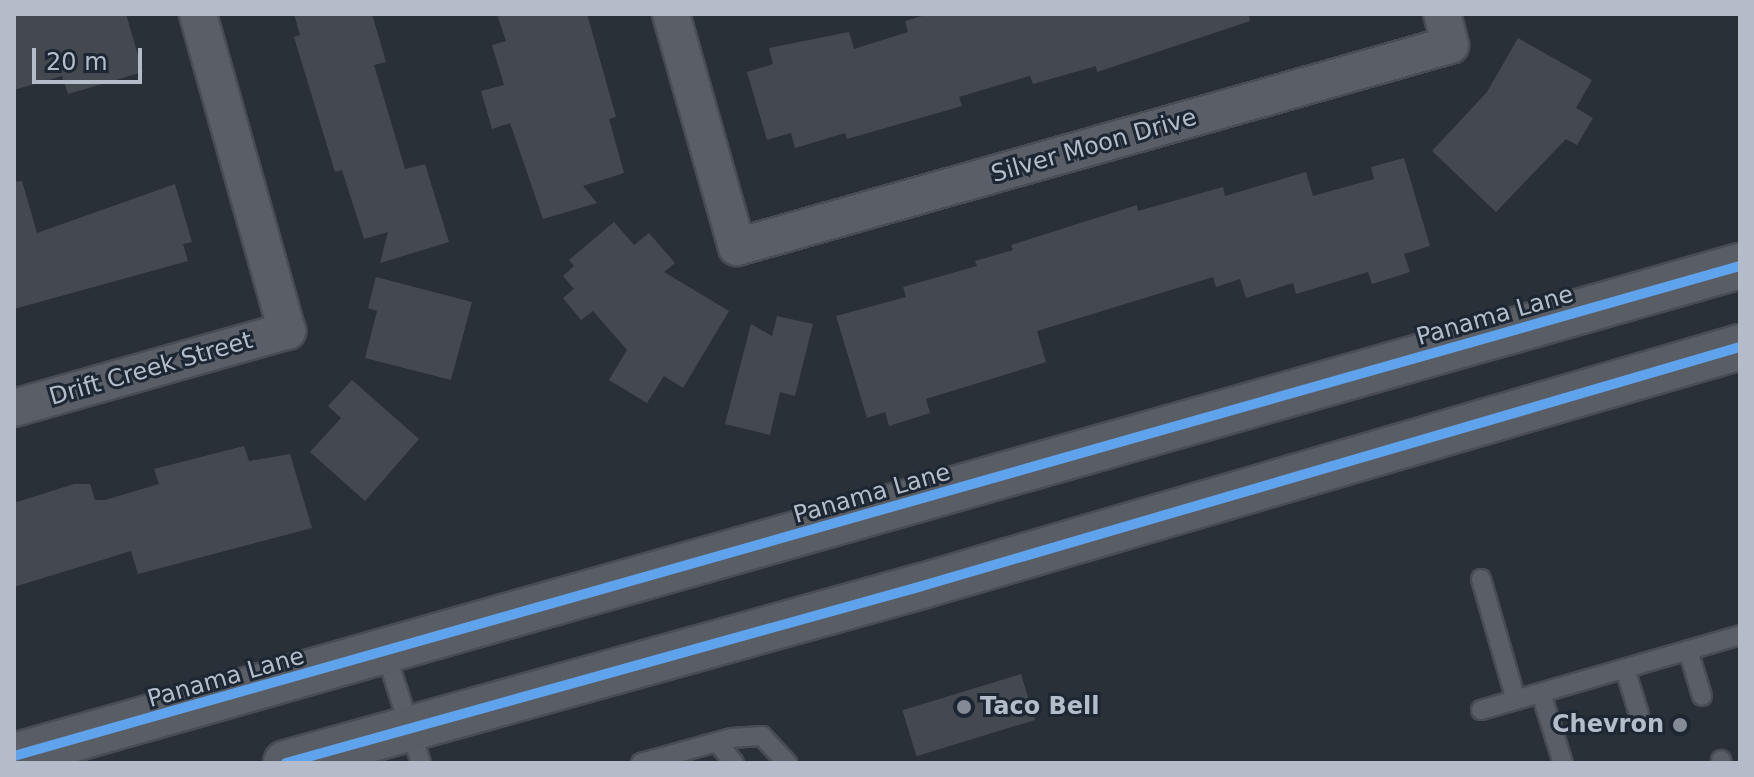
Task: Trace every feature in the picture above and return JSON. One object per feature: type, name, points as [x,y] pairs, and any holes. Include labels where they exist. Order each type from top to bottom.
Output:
[{"type":"main road","name":"Panama Lane","points":[[14,756],[386,654],[1740,266]]},
{"type":"main road","points":[[286,763],[415,746],[1740,347]]},
{"type":"main road","points":[[20,763],[76,740]]},
{"type":"street","name":"Drift Creek Street","points":[[14,408],[287,331],[198,14]]},
{"type":"street","name":"Silver Moon Drive","points":[[671,14],[737,247],[1446,29]]},
{"type":"lane","points":[[1481,579],[1516,700]]},
{"type":"lane","points":[[1481,710],[1740,635]]},
{"type":"lane","points":[[1688,650],[1702,696]]},
{"type":"lane","points":[[386,654],[415,746]]},
{"type":"lane","points":[[1625,669],[1639,714]]},
{"type":"lane","points":[[1541,693],[1563,763]]},
{"type":"lane","points":[[641,763],[717,742],[762,736],[787,763]]},
{"type":"lane","points":[[717,742],[734,763]]},
{"type":"building","points":[[14,14],[126,14],[143,72],[68,94],[62,76],[14,90]]},
{"type":"building","points":[[294,14],[372,14],[386,62],[374,65],[405,169],[425,164],[449,242],[380,263],[388,232],[364,239],[342,170],[335,172],[294,37],[300,35]]},
{"type":"building","points":[[497,14],[587,14],[616,117],[609,119],[624,173],[583,186],[597,203],[543,219],[510,123],[492,129],[481,91],[504,85],[492,45],[506,41]]},
{"type":"building","points":[[929,14],[1249,14],[1250,21],[1097,72],[1096,66],[1033,84],[1030,76],[989,88],[959,97],[962,106],[847,139],[845,133],[795,148],[791,133],[767,140],[747,72],[773,64],[769,48],[849,32],[854,49],[908,32],[905,21]]},
{"type":"building","points":[[1518,38],[1592,80],[1576,108],[1593,118],[1577,145],[1566,139],[1496,212],[1432,151],[1487,92]]},
{"type":"building","points":[[1404,158],[1430,246],[1404,254],[1410,272],[1372,284],[1368,272],[1296,294],[1293,283],[1246,298],[1240,279],[1216,287],[1213,277],[1037,331],[1046,362],[926,399],[930,413],[889,426],[885,412],[867,418],[836,316],[906,297],[903,287],[977,266],[975,261],[1013,250],[1011,245],[1137,205],[1138,211],[1223,187],[1225,196],[1306,172],[1313,196],[1374,179],[1371,167]]},
{"type":"building","points":[[22,181],[37,233],[175,184],[192,242],[183,244],[188,261],[14,309],[14,182]]},
{"type":"building","points":[[614,222],[634,245],[649,233],[675,263],[664,272],[729,311],[683,388],[664,376],[647,403],[609,380],[627,350],[593,311],[581,320],[563,298],[574,289],[563,276],[574,266],[569,260]]},
{"type":"building","points":[[376,277],[472,302],[451,380],[365,358],[377,311],[368,308]]},
{"type":"building","points":[[777,316],[813,324],[795,396],[780,392],[770,435],[725,424],[751,324],[772,336]]},
{"type":"building","points":[[352,380],[419,439],[365,501],[310,452],[341,418],[328,406]]},
{"type":"building","points":[[244,446],[249,461],[290,454],[312,528],[138,574],[131,551],[14,587],[14,503],[74,484],[90,484],[95,500],[105,500],[159,484],[154,469]]},
{"type":"building","points":[[1021,674],[1035,720],[916,756],[902,710]]},
{"type":"cycle path","points":[[14,756],[1740,266]]},
{"type":"cycle path","points":[[286,763],[922,586],[1740,347]]},
{"type":"place","name":"Taco Bell","points":[[964,707]]},
{"type":"place","name":"Chevron","points":[[1680,725]]}]
